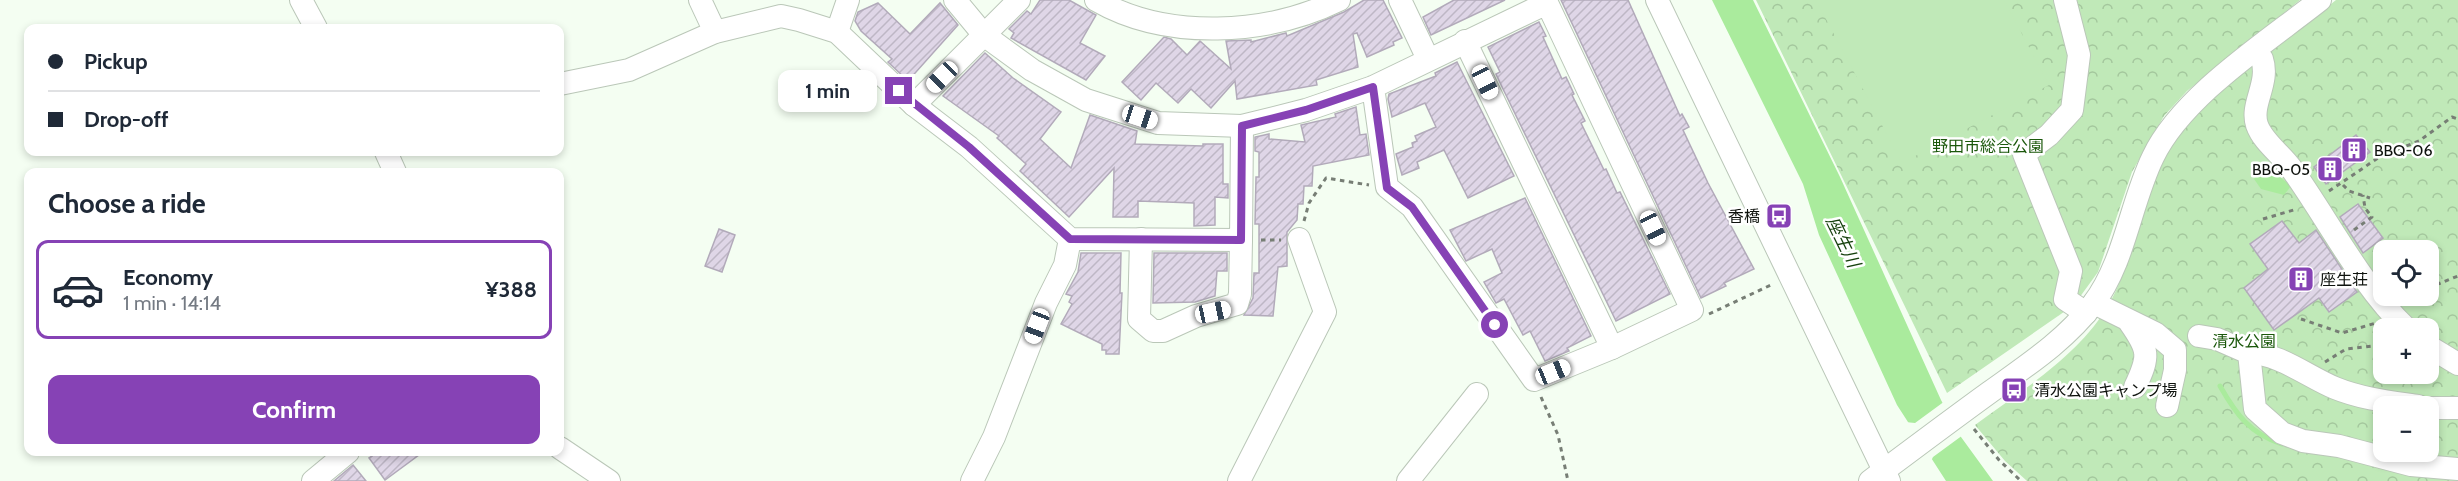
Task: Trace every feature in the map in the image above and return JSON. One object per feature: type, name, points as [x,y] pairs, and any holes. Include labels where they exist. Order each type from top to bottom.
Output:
[{"type":"street","points":[[301,0],[314,24]]},
{"type":"street","points":[[700,0],[715,32]]},
{"type":"street","points":[[837,32],[848,0]]},
{"type":"street","points":[[955,0],[984,35],[1032,70],[1086,100],[1158,123],[1242,126],[1306,110],[1373,87],[1547,3],[1692,310],[1612,348],[1534,380],[1412,207],[1387,188],[1373,87]]},
{"type":"street","points":[[914,105],[1019,0]]},
{"type":"street","points":[[1096,0],[1152,21],[1214,30],[1257,26],[1318,10],[1339,0]]},
{"type":"street","points":[[1400,0],[1428,59]]},
{"type":"street","points":[[1657,0],[1880,478],[1919,444],[1965,420],[2047,351],[2090,308],[2104,286],[2121,247],[2153,155],[2166,133],[2184,111],[2215,83],[2320,0]]},
{"type":"street","points":[[2065,0],[2079,55],[2072,110],[2049,135],[2024,154],[2072,271],[2065,299],[2155,333],[2175,350],[2175,370],[2167,406]]},
{"type":"street","points":[[564,83],[629,70],[715,32],[777,8],[837,32],[914,105],[969,147],[1070,239],[1241,240]]},
{"type":"street","points":[[1465,41],[1612,348]]},
{"type":"street","points":[[2262,58],[2265,78],[2256,118],[2258,127],[2313,199],[2375,292],[2397,318]]},
{"type":"street","points":[[1141,239],[1139,319],[1153,332],[1163,331],[1196,316],[1237,304],[1241,240],[1242,126]]},
{"type":"street","points":[[972,481],[994,437],[1046,303],[1065,265],[1070,239]]},
{"type":"street","points":[[1239,481],[1325,312],[1299,239]]},
{"type":"street","points":[[2130,323],[2146,346],[2145,365],[2135,387]]},
{"type":"street","points":[[2199,336],[2217,339],[2249,353],[2259,353],[2276,359],[2346,392],[2373,397]]},
{"type":"street","points":[[2249,353],[2255,409],[2282,433],[2303,441],[2339,446],[2411,465],[2458,468]]},
{"type":"street","points":[[2439,353],[2458,364]]},
{"type":"street","points":[[1408,481],[1477,394]]},
{"type":"street","points":[[2439,408],[2458,408]]},
{"type":"street","points":[[564,451],[609,481]]},
{"type":"street","points":[[314,481],[343,456]]},
{"type":"path","points":[[2263,219],[2293,212],[2343,184],[2381,156],[2420,141],[2452,117],[2458,119]]},
{"type":"path","points":[[1326,178],[1387,188]]},
{"type":"path","points":[[2343,184],[2349,191],[2370,198]]},
{"type":"path","points":[[2340,239],[2372,217],[2365,208],[2363,195]]},
{"type":"path","points":[[2439,284],[2458,276]]},
{"type":"path","points":[[1692,310],[1696,321],[1773,284]]},
{"type":"path","points":[[2301,319],[2343,333],[2373,327]]},
{"type":"path","points":[[2321,366],[2346,349],[2373,346]]},
{"type":"path","points":[[1534,380],[1558,435],[1568,481]]},
{"type":"path","points":[[1965,420],[1999,460],[2021,481]]},
{"type":"green space","name":"野田市総合公園","points":[[1756,0],[2300,0],[2187,91],[2164,116],[2132,172],[2098,272],[2074,305],[1947,393]]},
{"type":"green space","points":[[1816,0],[2004,0],[2049,85],[1902,163]]},
{"type":"green space","name":"清水公園","points":[[2336,0],[2458,0],[2458,481],[2027,481],[2005,461],[1975,425],[2066,356],[2097,323],[2119,285],[2151,181],[2171,143],[2206,104],[2249,67]]},
{"type":"water","name":"座生川","points":[[1712,0],[1753,0],[1840,177],[1941,400],[1961,437],[1993,481],[1946,481],[1897,405],[1819,235],[1803,184]]},
{"type":"water","points":[[2259,172],[2276,175],[2291,186],[2284,195],[2261,189],[2254,179]]},
{"type":"pier","points":[[1945,401],[1963,435],[1933,457],[1930,463],[1905,422],[1915,423]]},
{"type":"building","points":[[1040,0],[1069,0],[1096,15],[1080,43],[1105,56],[1086,80],[1011,38],[1014,33],[1009,29],[1027,11],[1031,14]]},
{"type":"building","points":[[1364,0],[1383,0],[1402,38],[1393,42],[1394,45],[1367,57],[1357,33],[1353,34],[1358,67],[1316,80],[1317,85],[1237,99],[1235,81],[1211,108],[1191,89],[1178,103],[1156,83],[1141,100],[1122,82],[1164,37],[1171,39],[1187,55],[1200,41],[1231,69],[1226,41],[1251,40],[1251,42],[1286,33],[1287,36],[1344,12]]},
{"type":"building","points":[[1454,0],[1505,0],[1431,35],[1423,17]]},
{"type":"building","points":[[1561,0],[1628,0],[1680,116],[1682,114],[1689,127],[1683,130],[1708,183],[1754,269],[1724,283],[1726,286],[1701,298]]},
{"type":"building","points":[[878,3],[910,34],[940,3],[958,25],[908,81],[888,62],[892,59],[861,31],[855,21],[858,12]]},
{"type":"building","points":[[1539,22],[1546,36],[1543,37],[1562,79],[1566,77],[1574,94],[1572,95],[1585,121],[1581,123],[1617,193],[1620,192],[1670,294],[1616,321],[1496,74],[1500,72],[1488,47]]},
{"type":"building","points":[[985,53],[1013,78],[1061,112],[1040,139],[1071,168],[1090,115],[1137,131],[1135,144],[1203,146],[1203,144],[1223,144],[1223,184],[1228,184],[1228,198],[1215,197],[1215,225],[1194,226],[1194,203],[1138,201],[1138,217],[1113,217],[1114,168],[1069,217],[1020,171],[1026,164],[997,138],[999,136],[943,96]]},
{"type":"building","points":[[1457,62],[1514,176],[1468,198],[1444,150],[1417,162],[1419,168],[1402,175],[1396,154],[1413,147],[1412,143],[1417,141],[1415,136],[1436,127],[1425,103],[1392,117],[1388,99],[1389,94],[1436,76],[1435,73]]},
{"type":"building","points":[[1356,107],[1360,135],[1366,134],[1369,155],[1313,166],[1312,186],[1304,186],[1303,204],[1298,204],[1297,220],[1287,232],[1287,266],[1278,267],[1273,316],[1244,315],[1253,298],[1254,273],[1259,273],[1259,224],[1255,224],[1259,152],[1255,151],[1255,137],[1269,134],[1269,139],[1305,142],[1301,125],[1336,117],[1335,114]]},
{"type":"building","points":[[2356,135],[2370,152],[2326,184],[2314,167]]},
{"type":"building","points":[[1525,198],[1591,336],[1567,348],[1569,351],[1545,361],[1530,331],[1523,335],[1504,299],[1496,303],[1484,282],[1502,273],[1492,249],[1466,261],[1450,230]]},
{"type":"building","points":[[2358,204],[2383,238],[2373,240],[2373,246],[2363,253],[2340,217]]},
{"type":"building","name":"座生荘","points":[[2282,221],[2299,243],[2316,230],[2357,292],[2329,312],[2319,298],[2274,330],[2244,288],[2268,269],[2250,244]]},
{"type":"building","points":[[719,229],[735,235],[722,272],[705,266]]},
{"type":"building","points":[[1081,253],[1121,253],[1119,354],[1106,354],[1106,350],[1102,350],[1102,344],[1061,324],[1072,304],[1069,302],[1072,296],[1066,294],[1078,272]]},
{"type":"building","points":[[1154,253],[1227,253],[1227,271],[1217,271],[1215,296],[1195,302],[1153,303]]},
{"type":"building","points":[[372,456],[418,456],[385,480],[369,458]]},
{"type":"building","points":[[353,465],[366,481],[334,481]]},
{"type":"waterway","points":[[2220,386],[2245,422],[2261,435],[2282,444]]},
{"type":"place","name":"BBQ-06","points":[[2354,150]]},
{"type":"place","name":"BBQ-05","points":[[2330,169]]},
{"type":"place","name":"香橋","points":[[1779,216]]},
{"type":"place","name":"座生荘","points":[[2301,279]]},
{"type":"place","name":"清水公園キャンプ場","points":[[2014,390]]},
{"type":"route","points":[[899,91],[969,147],[1070,239],[1241,240],[1242,126],[1306,110],[1373,87],[1387,188],[1412,207],[1495,325]]}]
